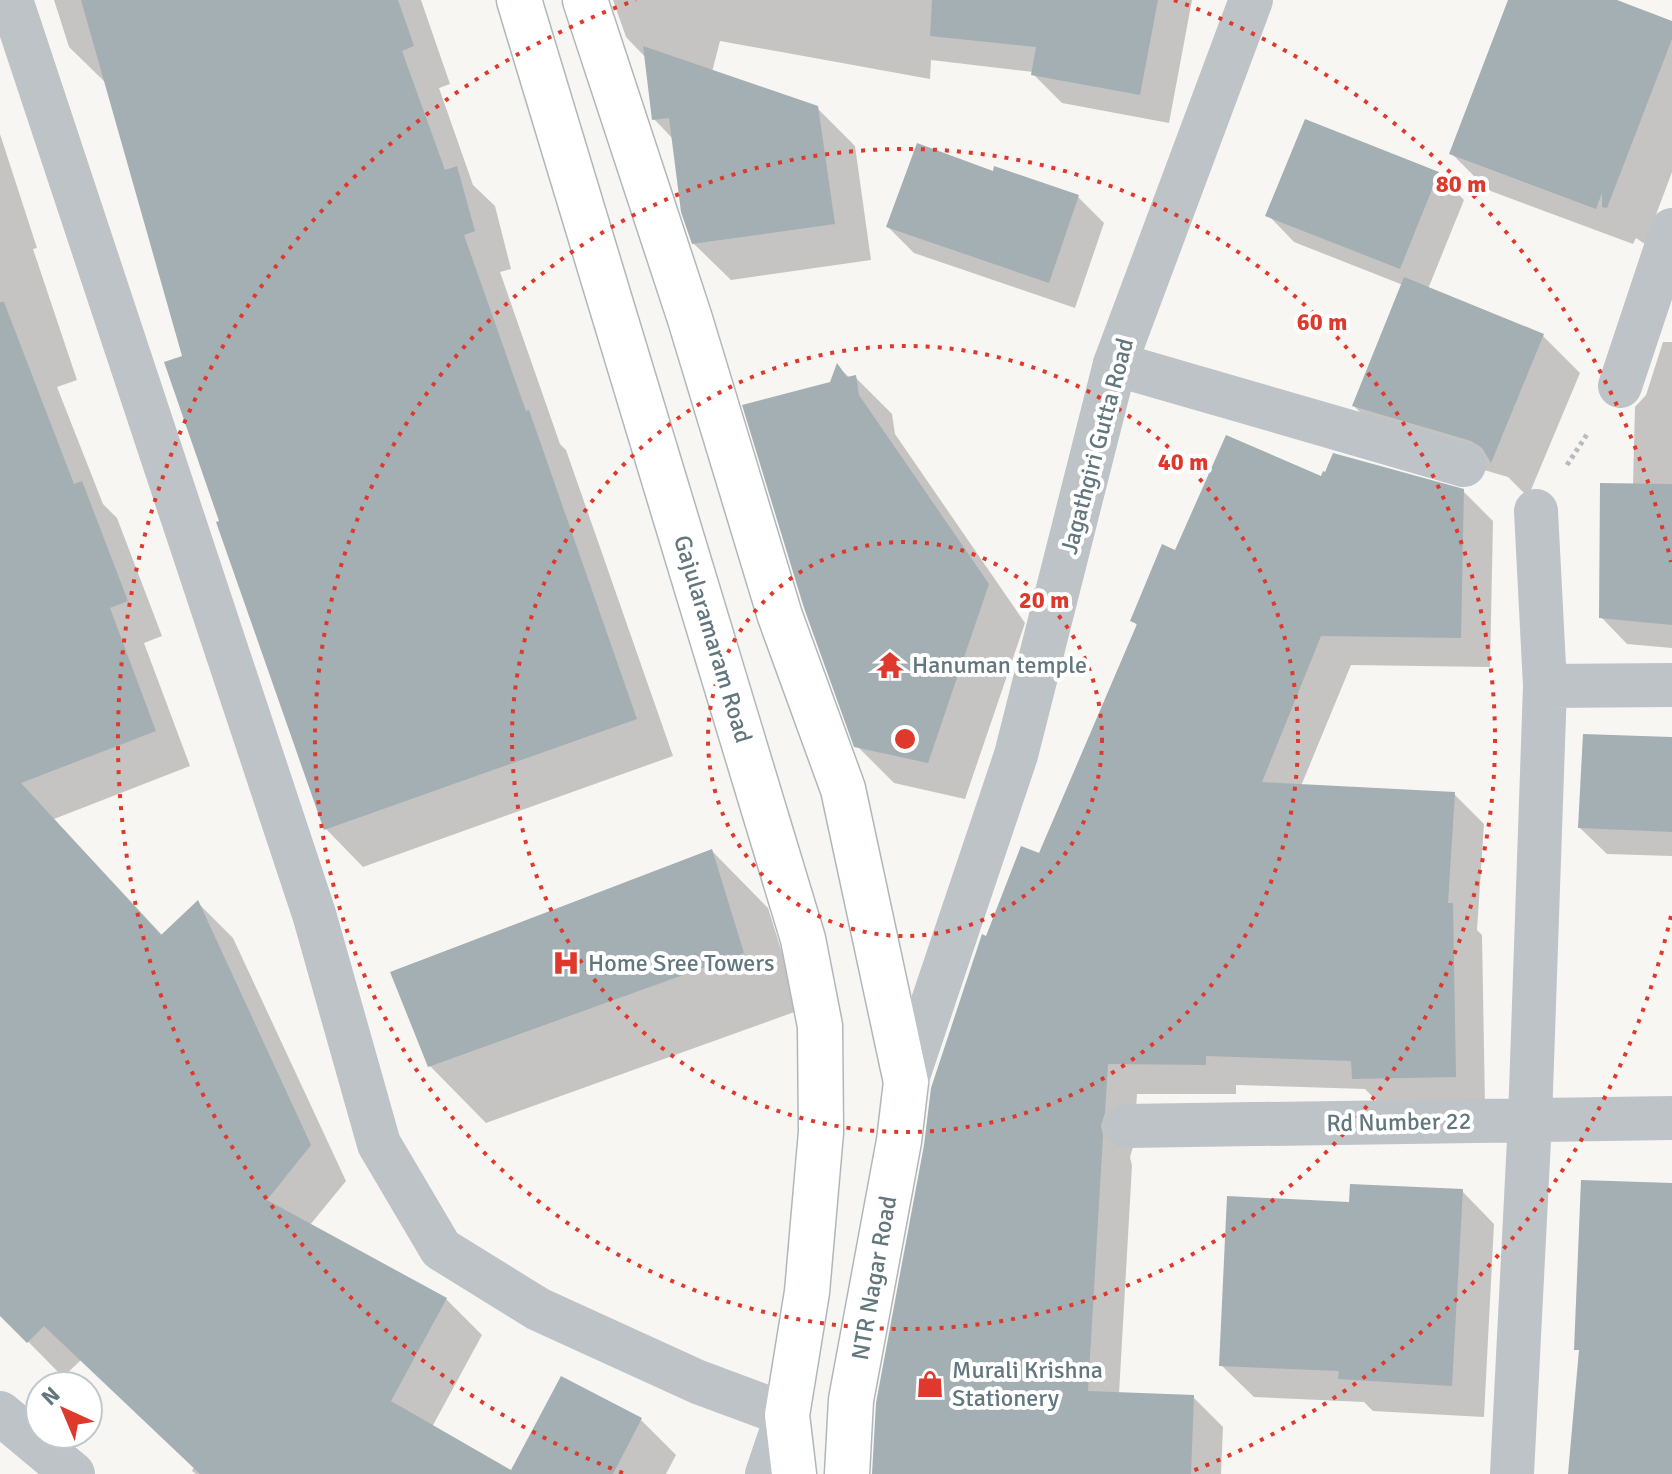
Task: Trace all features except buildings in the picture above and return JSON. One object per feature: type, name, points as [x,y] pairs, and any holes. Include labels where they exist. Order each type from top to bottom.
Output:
[{"type":"main road","name":"Gajularamaram Road","points":[[519,0],[803,939],[820,1026],[821,1132],[807,1292],[787,1415]]},
{"type":"main road","points":[[585,0],[690,319],[780,616],[843,789],[906,1082]]},
{"type":"main road","name":"NTR Nagar Road","points":[[847,1474],[851,1400],[899,1141],[906,1082]]},
{"type":"main road","points":[[787,1415],[794,1474]]},
{"type":"street","name":"Jagathgiri Gutta Road","points":[[906,1082],[1016,755],[1115,364],[1251,0]]},
{"type":"street","points":[[10,23],[314,914],[379,1144],[441,1249],[538,1309],[698,1382],[787,1415],[767,1474]]},
{"type":"street","points":[[1620,386],[1672,230]]},
{"type":"street","points":[[1115,364],[1464,465]]},
{"type":"street","points":[[1512,1474],[1530,1120],[1545,686],[1536,511]]},
{"type":"street","points":[[1545,686],[1672,685]]},
{"type":"street","name":"Rd Number 22","points":[[1126,1126],[1672,1118]]},
{"type":"street","points":[[0,1413],[73,1474]]},
{"type":"path","points":[[1536,511],[1620,386]]},
{"type":"place","name":"Hanuman temple","points":[[890,665]]},
{"type":"place","name":"Home Sree Towers","points":[[566,963]]},
{"type":"place","name":"Murali Krishna Stationery","points":[[930,1384]]}]
